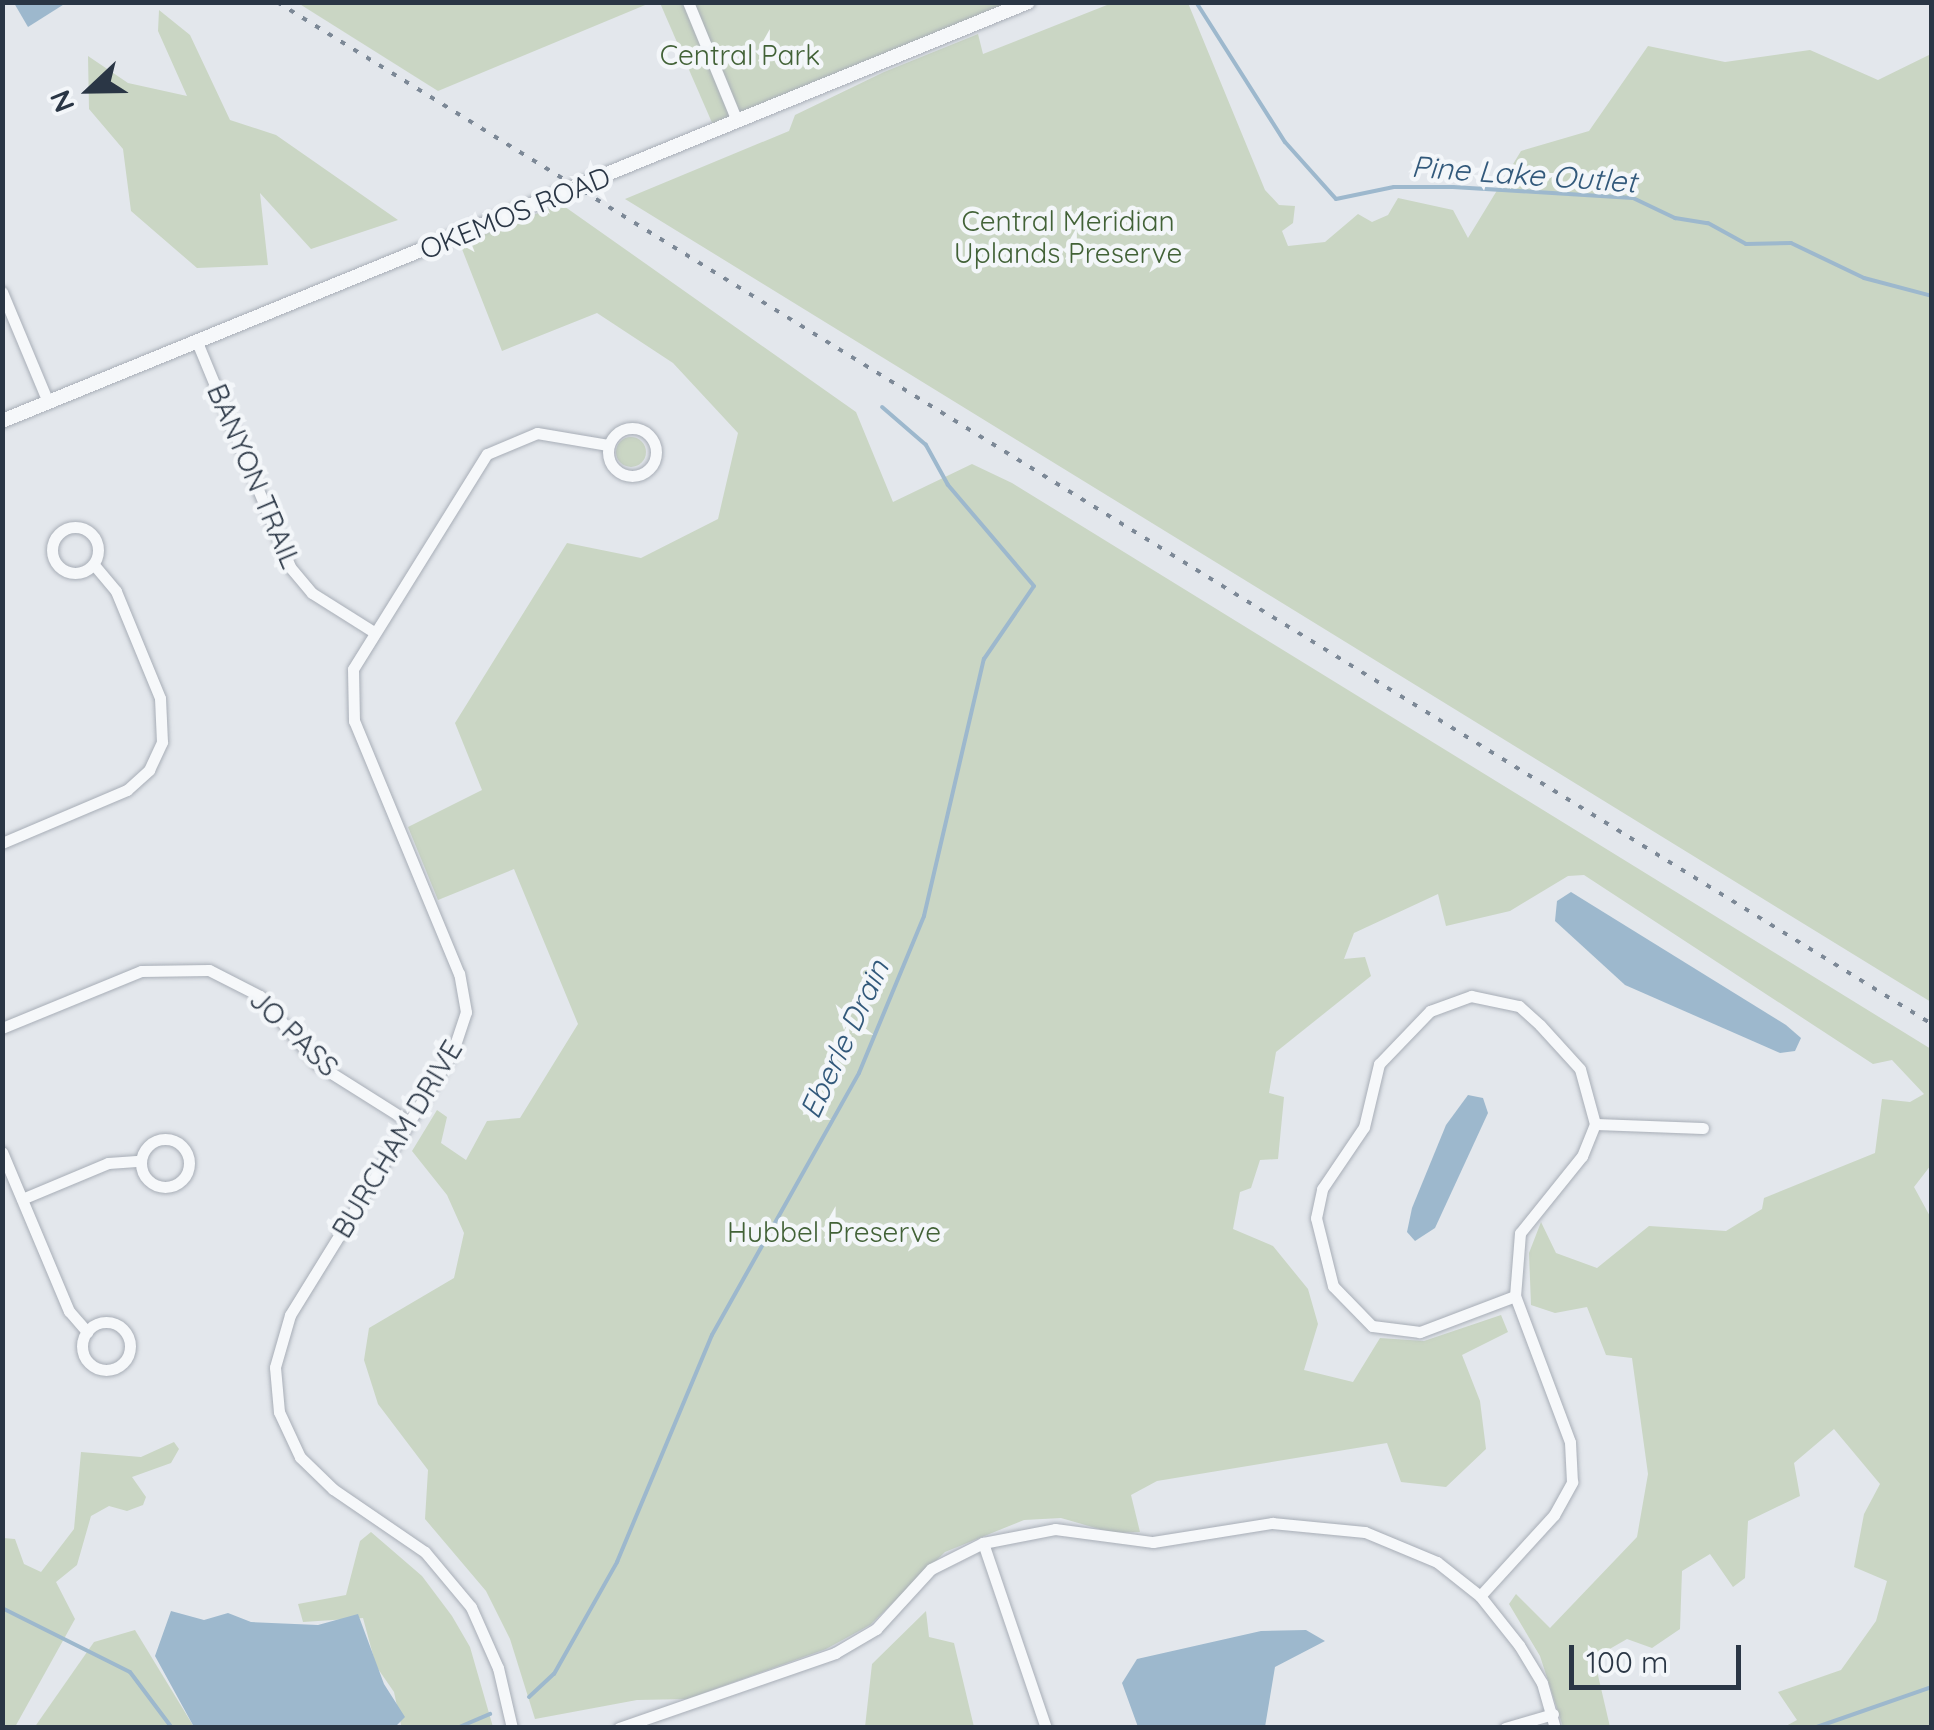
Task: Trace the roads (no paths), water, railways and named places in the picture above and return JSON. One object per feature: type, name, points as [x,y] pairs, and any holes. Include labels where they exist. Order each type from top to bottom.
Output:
[{"type":"street","points":[[688,2],[737,122]]},
{"type":"street","name":"OKEMOS ROAD","points":[[2,421],[1028,2]]},
{"type":"street","points":[[2,292],[48,402]]},
{"type":"street","name":"BANYON TRAIL","points":[[196,342],[290,566],[312,593],[374,632]]},
{"type":"street","name":"BURCHAM DRIVE","points":[[638,428],[653,440],[656,458],[644,473],[626,476],[611,464],[608,445],[620,430],[638,428]]},
{"type":"street","name":"BURCHAM DRIVE","points":[[512,1728],[494,1658],[463,1595],[412,1541],[307,1466],[288,1437],[276,1398],[276,1356],[290,1315],[458,1042],[466,1002],[351,711],[354,669],[480,462],[496,447],[537,433],[608,445]]},
{"type":"street","points":[[72,526],[90,532],[99,547],[94,564],[78,573],[61,568],[52,552],[57,535],[72,526]]},
{"type":"street","points":[[2,843],[127,790],[148,770],[162,742],[160,698],[116,591],[94,564]]},
{"type":"street","name":"JO PASS","points":[[2,1028],[142,971],[209,970],[260,996],[317,1064],[410,1122]]},
{"type":"street","points":[[1480,1596],[1554,1515],[1572,1482],[1560,1411],[1515,1296],[1520,1233],[1582,1156],[1595,1124],[1580,1069],[1519,1006],[1495,996],[1471,996],[1430,1011],[1372,1076],[1364,1127],[1317,1205],[1322,1260],[1334,1286],[1372,1326],[1400,1332],[1438,1328],[1515,1296]]},
{"type":"street","points":[[1595,1124],[1703,1128]]},
{"type":"street","points":[[163,1139],[182,1146],[189,1166],[179,1183],[159,1187],[147,1180],[140,1161],[150,1144],[163,1139]]},
{"type":"street","points":[[2,1152],[68,1311],[87,1332]]},
{"type":"street","points":[[22,1200],[108,1164],[140,1161]]},
{"type":"street","points":[[103,1322],[120,1328],[129,1343],[125,1361],[109,1370],[92,1365],[82,1349],[87,1332],[103,1322]]},
{"type":"street","points":[[619,1728],[666,1721],[859,1640],[931,1569],[983,1542],[1028,1530],[1131,1542],[1241,1525],[1304,1524],[1400,1542],[1480,1596],[1530,1660],[1555,1728]]},
{"type":"street","points":[[983,1542],[1046,1728]]},
{"type":"street","points":[[1505,1728],[1553,1714]]},
{"type":"water","points":[[14,3],[66,3],[28,27]]},
{"type":"water","points":[[1571,892],[1786,1025],[1801,1038],[1795,1051],[1780,1053],[1625,985],[1555,921],[1557,901]]},
{"type":"water","points":[[1468,1095],[1483,1098],[1488,1113],[1435,1228],[1415,1241],[1407,1232],[1412,1208],[1446,1125]]},
{"type":"water","points":[[171,1611],[204,1620],[228,1613],[251,1622],[318,1625],[358,1614],[384,1684],[405,1717],[395,1727],[194,1727],[155,1656]]},
{"type":"water","points":[[1306,1630],[1325,1641],[1275,1667],[1265,1727],[1138,1727],[1122,1683],[1137,1659],[1261,1631]]},
{"type":"waterway","name":"Pine Lake Outlet","points":[[1196,2],[1285,142],[1336,199],[1394,187],[1633,198],[1675,218],[1708,223],[1746,244],[1791,243],[1864,278],[1932,296]]},
{"type":"waterway","name":"Eberle Drain","points":[[529,1697],[554,1674],[617,1562],[712,1335],[859,1073],[924,916],[984,659],[1034,586],[948,485],[926,445],[882,407]]},
{"type":"waterway","name":"Eberle Drain","points":[[2,1608],[130,1672],[172,1728]]},
{"type":"waterway","points":[[1814,1728],[1932,1687]]},
{"type":"waterway","name":"Eberle Drain","points":[[457,1728],[490,1714]]},
{"type":"railway","points":[[277,2],[1932,1024]]},
{"type":"park label","name":"Central Park","points":[[740,55]]},
{"type":"park label","name":"Central Meridian Uplands Preserve","points":[[1068,237]]},
{"type":"park label","name":"Hubbel Preserve","points":[[834,1232]]}]
